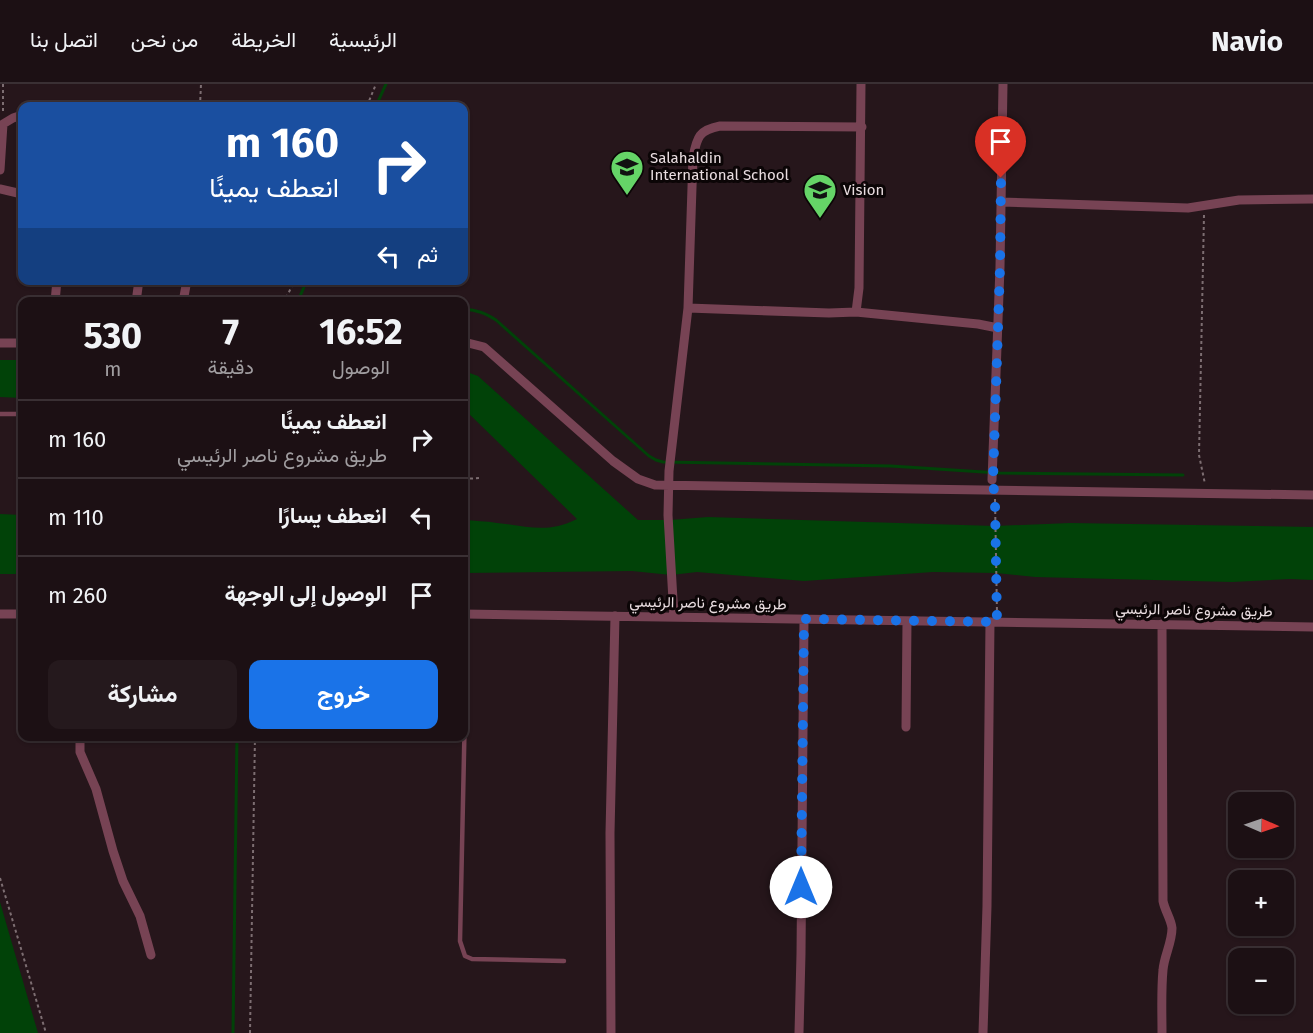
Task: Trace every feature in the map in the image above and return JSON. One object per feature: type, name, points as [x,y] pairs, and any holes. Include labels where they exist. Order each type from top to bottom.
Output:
[{"type":"street","points":[[856,312],[859,288],[861,84]]},
{"type":"street","points":[[993,480],[1003,84]]},
{"type":"street","points":[[0,170],[3,124],[18,116]]},
{"type":"street","points":[[674,617],[668,515],[669,471],[688,308],[693,158],[699,136],[708,128],[720,126],[862,127]]},
{"type":"street","points":[[0,189],[18,193]]},
{"type":"street","points":[[1001,202],[1188,208],[1239,200],[1313,200]]},
{"type":"street","points":[[688,308],[856,312],[998,328]]},
{"type":"street","points":[[0,343],[18,343]]},
{"type":"street","points":[[468,343],[484,347],[613,461],[647,483],[669,486],[1313,495]]},
{"type":"street","points":[[0,614],[18,614]]},
{"type":"street","name":"طريق مشروع ناصر الرئيسي","points":[[468,614],[1313,627]]},
{"type":"street","points":[[611,1033],[610,832],[615,616]]},
{"type":"street","points":[[799,1033],[804,619]]},
{"type":"street","points":[[906,727],[907,621]]},
{"type":"street","points":[[983,1033],[993,622]]},
{"type":"street","points":[[1162,624],[1163,901],[1172,930],[1163,970],[1162,1033]]},
{"type":"street","points":[[80,741],[80,752],[96,789],[112,851],[140,916],[151,955]]},
{"type":"lane","points":[[0,414],[18,414]]},
{"type":"lane","points":[[463,741],[460,941],[465,956],[472,959],[564,961]]},
{"type":"path","points":[[3,84],[3,124]]},
{"type":"path","points":[[200,102],[201,84]]},
{"type":"path","points":[[369,102],[376,84]]},
{"type":"path","points":[[1204,206],[1199,455],[1207,493]]},
{"type":"path","points":[[468,478],[479,478]]},
{"type":"path","points":[[993,622],[996,577],[994,490]]},
{"type":"path","points":[[250,1033],[255,741]]},
{"type":"path","points":[[0,879],[46,1033]]},
{"type":"shaded area","points":[[0,360],[18,360],[18,398],[0,397]]},
{"type":"shaded area","points":[[468,372],[478,376],[638,520],[708,517],[995,526],[1070,523],[1313,527],[1313,580],[1232,582],[933,572],[804,581],[697,572],[671,575],[632,571],[468,573],[468,520],[547,528],[577,519],[468,413]]},
{"type":"shaded area","points":[[0,514],[18,515],[18,574],[0,574]]},
{"type":"shaded area","points":[[0,902],[33,1016],[38,1033],[0,1033]]},
{"type":"waterway","points":[[378,102],[386,84]]},
{"type":"waterway","points":[[300,297],[305,285]]},
{"type":"waterway","points":[[468,309],[481,312],[496,320],[649,456],[663,462],[891,466],[999,473],[1183,475]]},
{"type":"waterway","points":[[233,1033],[237,741]]},
{"type":"place","name":"Salahaldin International School","points":[[627,196]]},
{"type":"place","name":"Vision","points":[[820,219]]},
{"type":"route","points":[[801,887],[804,619],[997,622],[993,480],[1001,178]]}]
